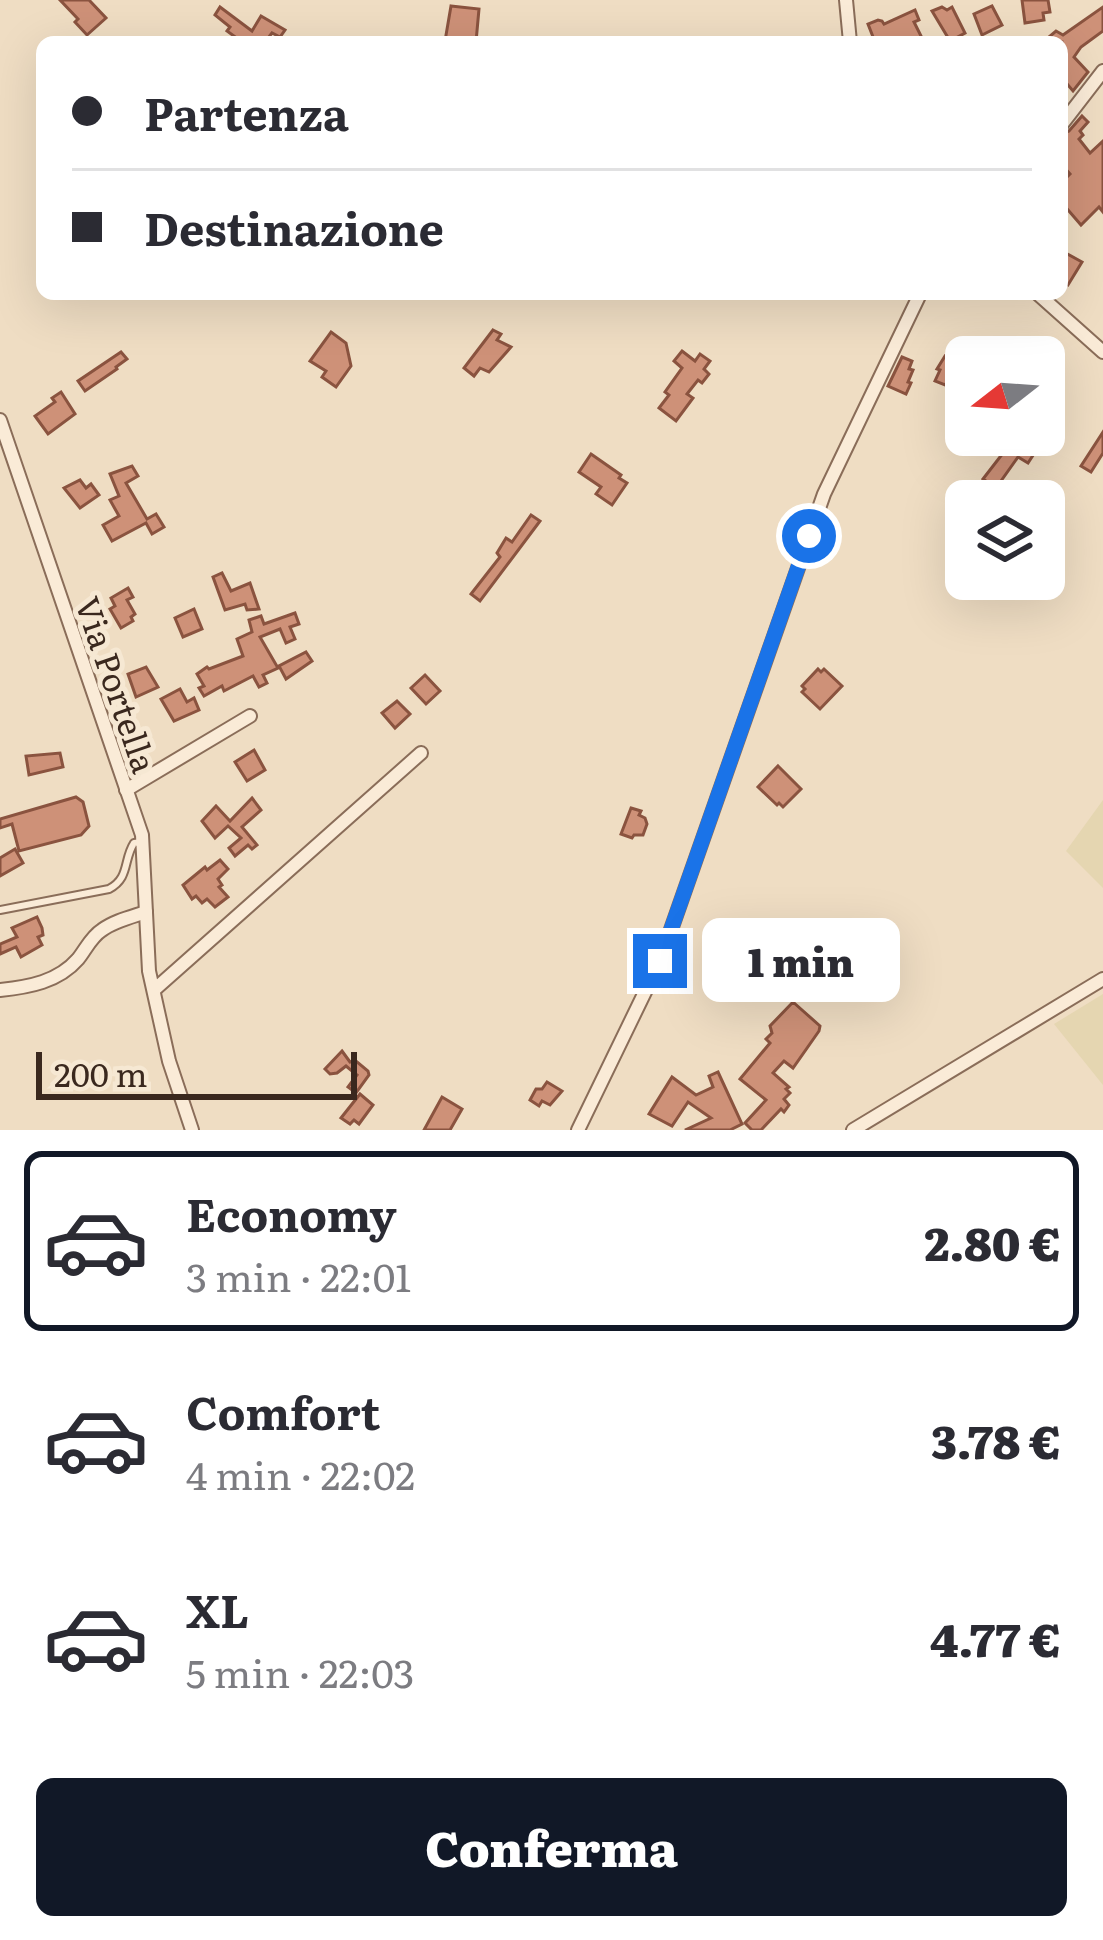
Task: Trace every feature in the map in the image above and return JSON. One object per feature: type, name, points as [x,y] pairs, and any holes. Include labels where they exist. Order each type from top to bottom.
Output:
[{"type":"street","points":[[846,0],[849,36]]},
{"type":"street","points":[[1068,116],[1103,71]]},
{"type":"street","points":[[578,1130],[660,961],[824,494],[917,300]]},
{"type":"street","points":[[1045,300],[1103,352]]},
{"type":"street","name":"Via Portella","points":[[0,420],[142,842],[149,971],[192,1130]]},
{"type":"street","points":[[126,790],[250,716]]},
{"type":"street","points":[[154,990],[421,753]]},
{"type":"street","points":[[0,990],[49,980],[68,969],[105,928],[146,912]]},
{"type":"street","points":[[853,1130],[1103,980]]},
{"type":"lane","points":[[0,910],[109,889],[124,877],[134,844],[142,842]]},
{"type":"shaded area","points":[[1103,800],[1103,888],[1066,851]]},
{"type":"shaded area","points":[[1103,994],[1103,1085],[1054,1024]]},
{"type":"building","points":[[60,0],[89,0],[106,18],[87,35]]},
{"type":"building","points":[[1022,0],[1048,0],[1050,12],[1043,13],[1044,20],[1025,23]]},
{"type":"building","points":[[451,6],[479,9],[477,36],[446,36]]},
{"type":"building","points":[[992,6],[1002,25],[982,35],[974,14]]},
{"type":"building","points":[[220,7],[252,31],[261,16],[285,30],[281,36],[234,36],[215,15]]},
{"type":"building","points":[[952,7],[965,33],[947,36],[932,11]]},
{"type":"building","points":[[1103,7],[1103,31],[1074,57],[1088,72],[1073,91],[1068,85],[1068,36],[1050,36],[1056,31],[1063,35]]},
{"type":"building","points":[[915,10],[919,20],[914,22],[921,36],[873,36],[868,24],[878,20],[884,24]]},
{"type":"building","points":[[1082,116],[1088,122],[1079,139],[1090,153],[1103,141],[1103,212],[1099,207],[1081,225],[1068,210],[1069,131]]},
{"type":"building","points":[[1068,254],[1082,262],[1068,285]]},
{"type":"building","points":[[493,330],[501,334],[497,340],[511,347],[489,372],[480,368],[474,376],[464,368]]},
{"type":"building","points":[[331,332],[346,343],[351,366],[336,387],[322,377],[326,371],[310,361]]},
{"type":"building","points":[[682,351],[695,361],[700,354],[710,361],[704,369],[709,374],[687,394],[693,398],[676,421],[659,408],[682,368],[674,361]]},
{"type":"building","points":[[121,352],[127,359],[85,391],[78,381]]},
{"type":"building","points":[[945,356],[945,385],[935,381]]},
{"type":"building","points":[[902,357],[912,361],[909,369],[913,370],[906,394],[888,386]]},
{"type":"building","points":[[61,392],[75,414],[48,434],[35,416]]},
{"type":"building","points":[[1103,432],[1103,453],[1091,472],[1081,466]]},
{"type":"building","points":[[591,454],[627,483],[612,505],[596,494],[601,487],[579,472]]},
{"type":"building","points":[[1001,456],[1033,456],[1028,463],[1018,457],[1002,480],[983,479]]},
{"type":"building","points":[[132,466],[138,476],[126,483],[147,519],[156,514],[164,527],[152,534],[146,523],[112,541],[103,525],[119,516],[110,500],[119,496],[110,474]]},
{"type":"building","points":[[80,480],[86,488],[91,484],[99,495],[80,508],[64,488]]},
{"type":"building","points":[[531,515],[540,521],[480,601],[471,594],[500,557],[497,553],[506,538],[512,542]]},
{"type":"building","points":[[222,573],[231,591],[250,583],[259,609],[247,610],[245,604],[225,610],[213,577]]},
{"type":"building","points":[[128,588],[133,597],[127,600],[135,614],[121,628],[110,609],[115,606],[111,598]]},
{"type":"building","points":[[194,609],[202,629],[183,637],[175,618]]},
{"type":"building","points":[[295,613],[299,624],[290,627],[295,639],[286,643],[280,629],[260,637],[278,668],[263,675],[267,683],[259,687],[253,676],[204,696],[197,674],[243,656],[237,639],[252,632],[249,620],[261,616],[264,624]]},
{"type":"building","points":[[306,652],[312,661],[286,679],[279,666]]},
{"type":"building","points":[[146,667],[158,687],[136,697],[128,674]]},
{"type":"building","points":[[818,669],[842,686],[820,709],[802,692]]},
{"type":"building","points":[[425,675],[440,691],[426,704],[411,688]]},
{"type":"building","points":[[180,689],[187,702],[194,698],[199,710],[174,721],[161,699]]},
{"type":"building","points":[[397,701],[410,714],[395,728],[382,713]]},
{"type":"building","points":[[254,750],[265,770],[247,781],[235,762]]},
{"type":"building","points":[[60,753],[63,767],[29,775],[26,756]]},
{"type":"building","points":[[778,766],[801,789],[783,807],[758,787]]},
{"type":"building","points":[[76,797],[83,802],[89,826],[81,835],[19,851],[12,824],[0,828],[0,819]]},
{"type":"building","points":[[252,798],[261,810],[242,827],[257,845],[252,849],[248,845],[235,856],[229,848],[241,838],[228,826],[215,838],[202,821],[216,806],[230,821]]},
{"type":"building","points":[[631,808],[641,811],[647,824],[643,835],[632,838],[621,834]]},
{"type":"building","points":[[15,849],[23,863],[0,876],[0,858]]},
{"type":"building","points":[[220,860],[228,869],[218,879],[219,887],[228,897],[215,907],[207,899],[202,903],[196,896],[192,899],[183,885]]},
{"type":"building","points":[[37,917],[42,945],[21,957],[16,947],[0,954],[0,944],[17,937],[12,928]]},
{"type":"building","points":[[834,955],[853,978],[844,985],[835,974],[806,996],[797,984]]},
{"type":"building","points":[[793,1002],[820,1026],[819,1031],[793,1068],[784,1061],[773,1073],[789,1087],[784,1099],[789,1105],[761,1130],[752,1130],[745,1123],[766,1100],[740,1079],[770,1043],[766,1039],[772,1033],[770,1026]]},
{"type":"building","points":[[342,1051],[350,1062],[368,1071],[356,1093],[348,1087],[357,1075],[346,1066],[330,1074],[325,1069]]},
{"type":"building","points":[[718,1072],[742,1124],[730,1130],[685,1130],[711,1118],[688,1102],[672,1126],[649,1114],[672,1077],[696,1095],[713,1087],[709,1076]]},
{"type":"building","points":[[547,1082],[562,1091],[550,1105],[542,1101],[539,1106],[530,1100]]},
{"type":"building","points":[[360,1094],[373,1105],[359,1124],[354,1120],[350,1124],[341,1118]]},
{"type":"building","points":[[442,1097],[462,1109],[450,1130],[424,1130]]},
{"type":"route","points":[[660,961],[809,536]]}]
